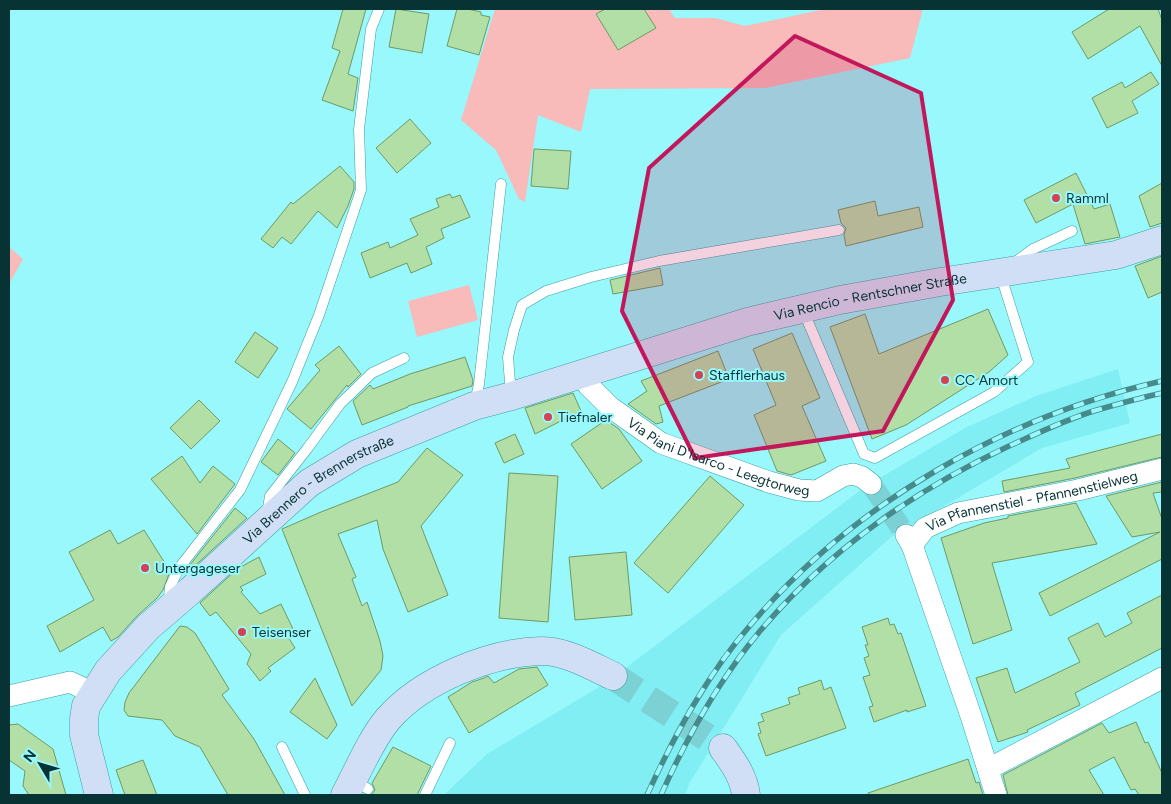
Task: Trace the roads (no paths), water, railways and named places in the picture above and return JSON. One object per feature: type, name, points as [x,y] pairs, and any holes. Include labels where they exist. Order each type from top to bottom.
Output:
[{"type":"street","name":"Via Rencio - Rentschner Straße","points":[[584,374],[747,322],[803,308],[1000,272],[1116,255],[1162,240]]},
{"type":"street","name":"Via Brennero - Brennerstraße","points":[[99,795],[84,735],[85,713],[93,694],[108,671],[148,627],[309,483],[356,454],[474,406],[584,374]]},
{"type":"street","name":"Via Piani D'Isarco - Leegtorweg","points":[[584,374],[588,385],[610,407],[661,443],[769,482],[799,490],[817,491],[843,476],[853,474],[862,477],[871,484]]},
{"type":"street","name":"Via Pfannenstiel - Pfannenstielweg","points":[[988,769],[909,540],[925,528],[958,513],[1078,490],[1162,469]]},
{"type":"street","points":[[356,788],[378,734],[388,720],[399,708],[417,694],[464,668],[498,657],[543,651],[575,658],[613,676]]},
{"type":"street","points":[[996,795],[988,769],[1162,678]]},
{"type":"street","points":[[9,696],[70,682],[93,694]]},
{"type":"street","points":[[723,748],[736,766],[746,795]]},
{"type":"lane","points":[[174,604],[169,597],[173,580],[179,568],[240,490],[292,382],[318,315],[361,190],[360,129],[372,29],[379,9]]},
{"type":"lane","points":[[474,406],[480,384],[501,184]]},
{"type":"lane","points":[[512,396],[508,357],[522,305],[546,290],[659,261],[839,230]]},
{"type":"lane","points":[[803,308],[864,454],[875,458],[994,392],[1028,362],[1000,272],[1033,249],[1072,231]]},
{"type":"lane","points":[[267,520],[270,496],[340,404],[372,373],[404,358]]},
{"type":"lane","points":[[425,795],[450,743]]},
{"type":"lane","points":[[282,747],[305,795]]},
{"type":"tunnel","points":[[871,484],[906,535]]},
{"type":"tunnel","points":[[613,676],[723,748]]},
{"type":"railway","points":[[647,795],[681,727],[721,662],[753,622],[794,578],[839,538],[887,502],[938,469],[992,441],[1047,416],[1104,396],[1162,381]]},
{"type":"railway","points":[[661,795],[705,710],[745,650],[786,602],[844,549],[907,503],[974,463],[1053,426],[1121,403],[1162,393]]},
{"type":"place","name":"Ramml","points":[[1056,198]]},
{"type":"place","name":"Stafflerhaus","points":[[699,375]]},
{"type":"place","name":"CC Amort","points":[[945,380]]},
{"type":"place","name":"Tiefnaler","points":[[548,417]]},
{"type":"place","name":"Untergageser","points":[[145,568]]},
{"type":"place","name":"Teisenser","points":[[242,632]]}]
